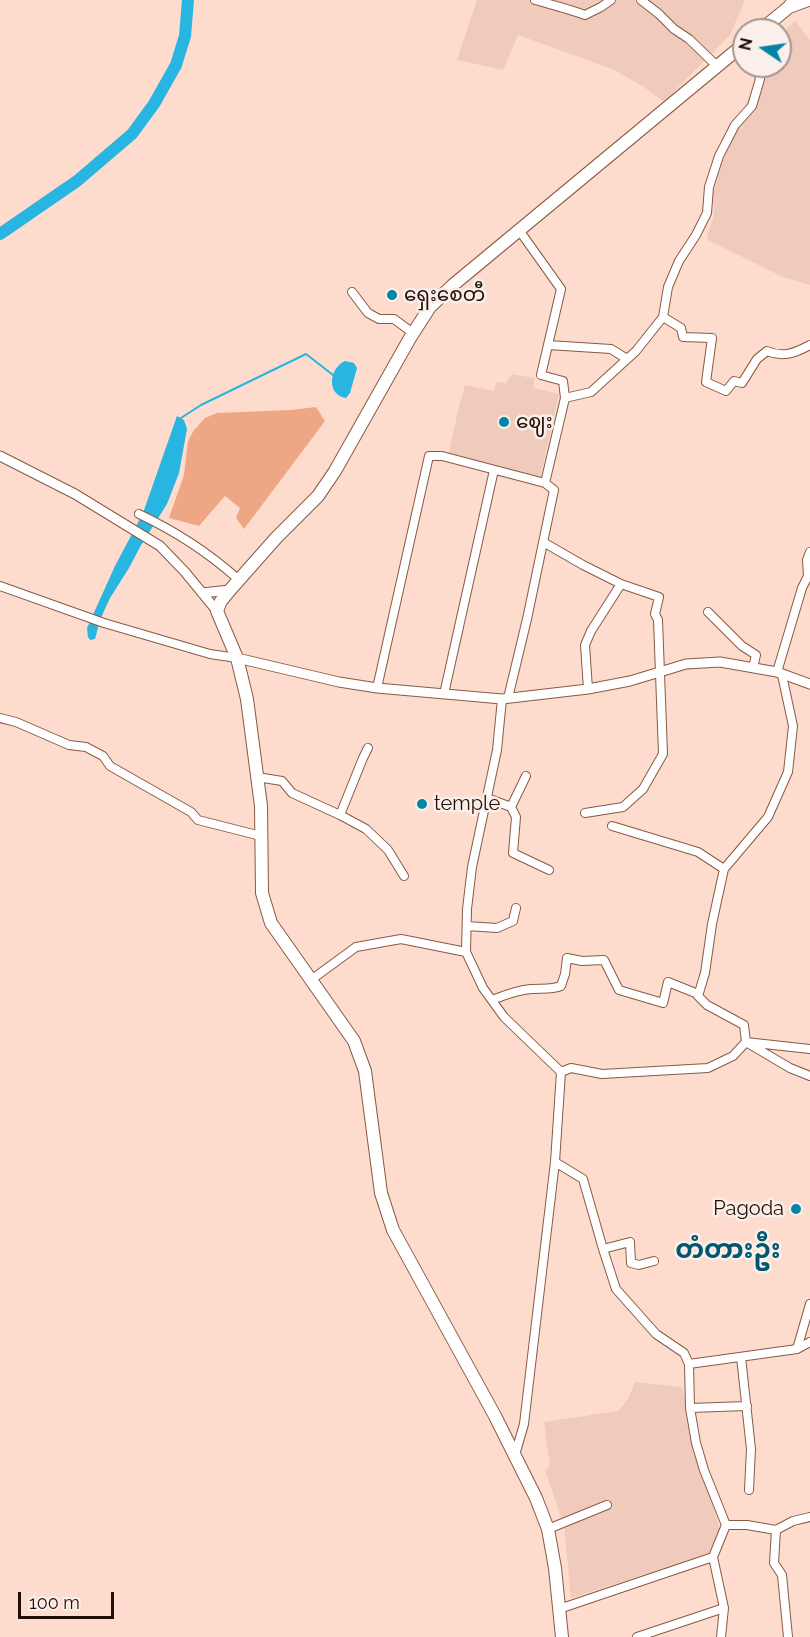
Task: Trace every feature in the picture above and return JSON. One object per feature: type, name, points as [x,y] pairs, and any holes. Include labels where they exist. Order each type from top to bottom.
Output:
[{"type":"highway","points":[[775,18],[792,3],[808,0]]},
{"type":"highway","points":[[562,1637],[548,1529],[536,1498],[495,1416],[393,1230],[381,1193],[365,1071],[354,1041],[271,923],[262,893],[261,806],[247,699],[237,658],[217,611],[221,601],[230,590],[276,538],[318,496],[335,471],[430,307],[453,285],[732,54]]},
{"type":"street","points":[[535,0],[585,15],[601,8],[611,0]]},
{"type":"street","points":[[641,0],[689,39],[717,66]]},
{"type":"street","points":[[565,398],[591,392],[627,359],[663,317],[668,287],[679,261],[707,213],[709,187],[719,156],[735,125],[752,106],[760,78]]},
{"type":"street","points":[[519,230],[561,289],[541,375],[563,381],[565,398],[545,483]]},
{"type":"street","points":[[352,292],[368,313],[379,319],[394,318],[413,333]]},
{"type":"street","points":[[663,317],[681,328],[683,337],[712,338],[706,382],[726,391],[734,381],[742,383],[757,359],[767,351],[778,356],[810,345]]},
{"type":"street","points":[[548,345],[611,349],[627,359]]},
{"type":"street","points":[[0,456],[75,494],[160,546],[217,611]]},
{"type":"street","points":[[377,688],[429,456],[442,456],[545,483],[554,490],[527,619],[505,698],[498,750],[472,867],[467,909],[466,952],[483,988],[504,1017],[561,1072],[555,1162],[524,1424],[515,1456]]},
{"type":"street","points":[[444,694],[494,470]]},
{"type":"street","points":[[139,514],[161,524],[220,563],[239,580]]},
{"type":"street","points":[[543,542],[621,584],[659,597],[655,614],[658,620],[663,754],[643,789],[623,807],[585,813]]},
{"type":"street","points":[[698,994],[705,974],[712,924],[724,869],[768,817],[788,772],[794,726],[779,674],[802,588],[809,576],[807,560],[810,552]]},
{"type":"street","points":[[588,689],[585,645],[591,631],[621,584]]},
{"type":"street","points":[[0,586],[104,623],[210,654],[377,688],[505,698],[588,689],[630,681],[686,664],[720,662],[779,674],[810,684]]},
{"type":"street","points":[[202,593],[230,590]]},
{"type":"street","points":[[708,612],[742,646],[756,655],[753,668]]},
{"type":"street","points":[[0,718],[16,722],[69,745],[86,747],[103,756],[110,766],[191,812],[198,820],[261,836]]},
{"type":"street","points":[[340,815],[368,747]]},
{"type":"street","points":[[511,807],[526,776]]},
{"type":"street","points":[[257,777],[282,781],[292,794],[366,829],[388,850],[404,876]]},
{"type":"street","points":[[487,798],[511,807],[516,817],[513,853],[549,870]]},
{"type":"street","points":[[612,826],[698,852],[724,869]]},
{"type":"street","points":[[467,926],[497,928],[513,921],[516,908]]},
{"type":"street","points":[[311,980],[356,947],[401,939],[466,952]]},
{"type":"street","points":[[492,1000],[514,992],[553,989],[561,986],[567,958],[582,961],[604,960],[619,990],[663,1003],[668,982],[698,994],[707,1005],[744,1025],[746,1042],[733,1056],[708,1068],[602,1074],[571,1068],[561,1072]]},
{"type":"street","points":[[746,1042],[810,1049]]},
{"type":"street","points":[[746,1042],[790,1068],[810,1076]]},
{"type":"street","points":[[555,1162],[582,1179],[616,1289],[656,1334],[684,1353],[689,1364],[690,1408],[696,1443],[726,1525],[713,1557],[724,1608],[721,1637]]},
{"type":"street","points":[[603,1249],[630,1242],[631,1263],[654,1261]]},
{"type":"street","points":[[797,1349],[810,1304]]},
{"type":"street","points":[[689,1364],[797,1349],[810,1342]]},
{"type":"street","points":[[741,1357],[751,1449],[750,1490]]},
{"type":"street","points":[[690,1408],[747,1406]]},
{"type":"street","points":[[548,1529],[608,1505]]},
{"type":"street","points":[[726,1525],[747,1525],[776,1530],[793,1521],[810,1517]]},
{"type":"street","points":[[776,1530],[774,1563],[782,1575],[788,1637]]},
{"type":"street","points":[[559,1609],[713,1557]]},
{"type":"street","points":[[637,1637],[724,1608]]},
{"type":"shaded area","points":[[477,0],[745,0],[737,18],[732,18],[730,35],[664,102],[644,87],[612,69],[518,35],[503,70],[457,60]]},
{"type":"shaded area","points":[[795,21],[810,40],[810,285],[783,277],[708,240],[707,237],[714,216],[713,193],[722,163],[757,78],[792,78],[792,24]]},
{"type":"shaded area","name":"ဈေး","points":[[512,374],[534,378],[534,388],[559,394],[540,479],[449,453],[465,385],[494,391],[496,382],[506,383]]},
{"type":"shaded area","points":[[316,407],[325,421],[244,529],[236,518],[240,508],[225,496],[199,526],[169,518],[184,475],[188,441],[205,418],[217,413]]},
{"type":"shaded area","points":[[635,1382],[682,1387],[701,1474],[713,1503],[720,1532],[710,1554],[571,1598],[564,1526],[545,1470],[550,1465],[544,1422],[618,1411],[628,1399]]},
{"type":"water","points":[[345,361],[354,363],[357,368],[350,393],[346,398],[335,392],[332,381],[336,369]]},
{"type":"water","points":[[177,416],[184,420],[187,429],[179,473],[167,504],[110,598],[100,620],[95,639],[90,640],[87,628],[115,566],[143,513]]},
{"type":"waterway","points":[[0,234],[77,181],[132,134],[154,104],[176,65],[185,36],[188,0]]},
{"type":"waterway","points":[[181,418],[201,405],[306,354],[333,375]]},
{"type":"place","name":"ရှေးစေတီ","points":[[392,295]]},
{"type":"place","name":"ဈေး","points":[[504,422]]},
{"type":"place","name":"temple","points":[[422,804]]},
{"type":"place","name":"Pagoda","points":[[796,1209]]},
{"type":"district","name":"တံတားဦး","points":[[728,1250]]}]
